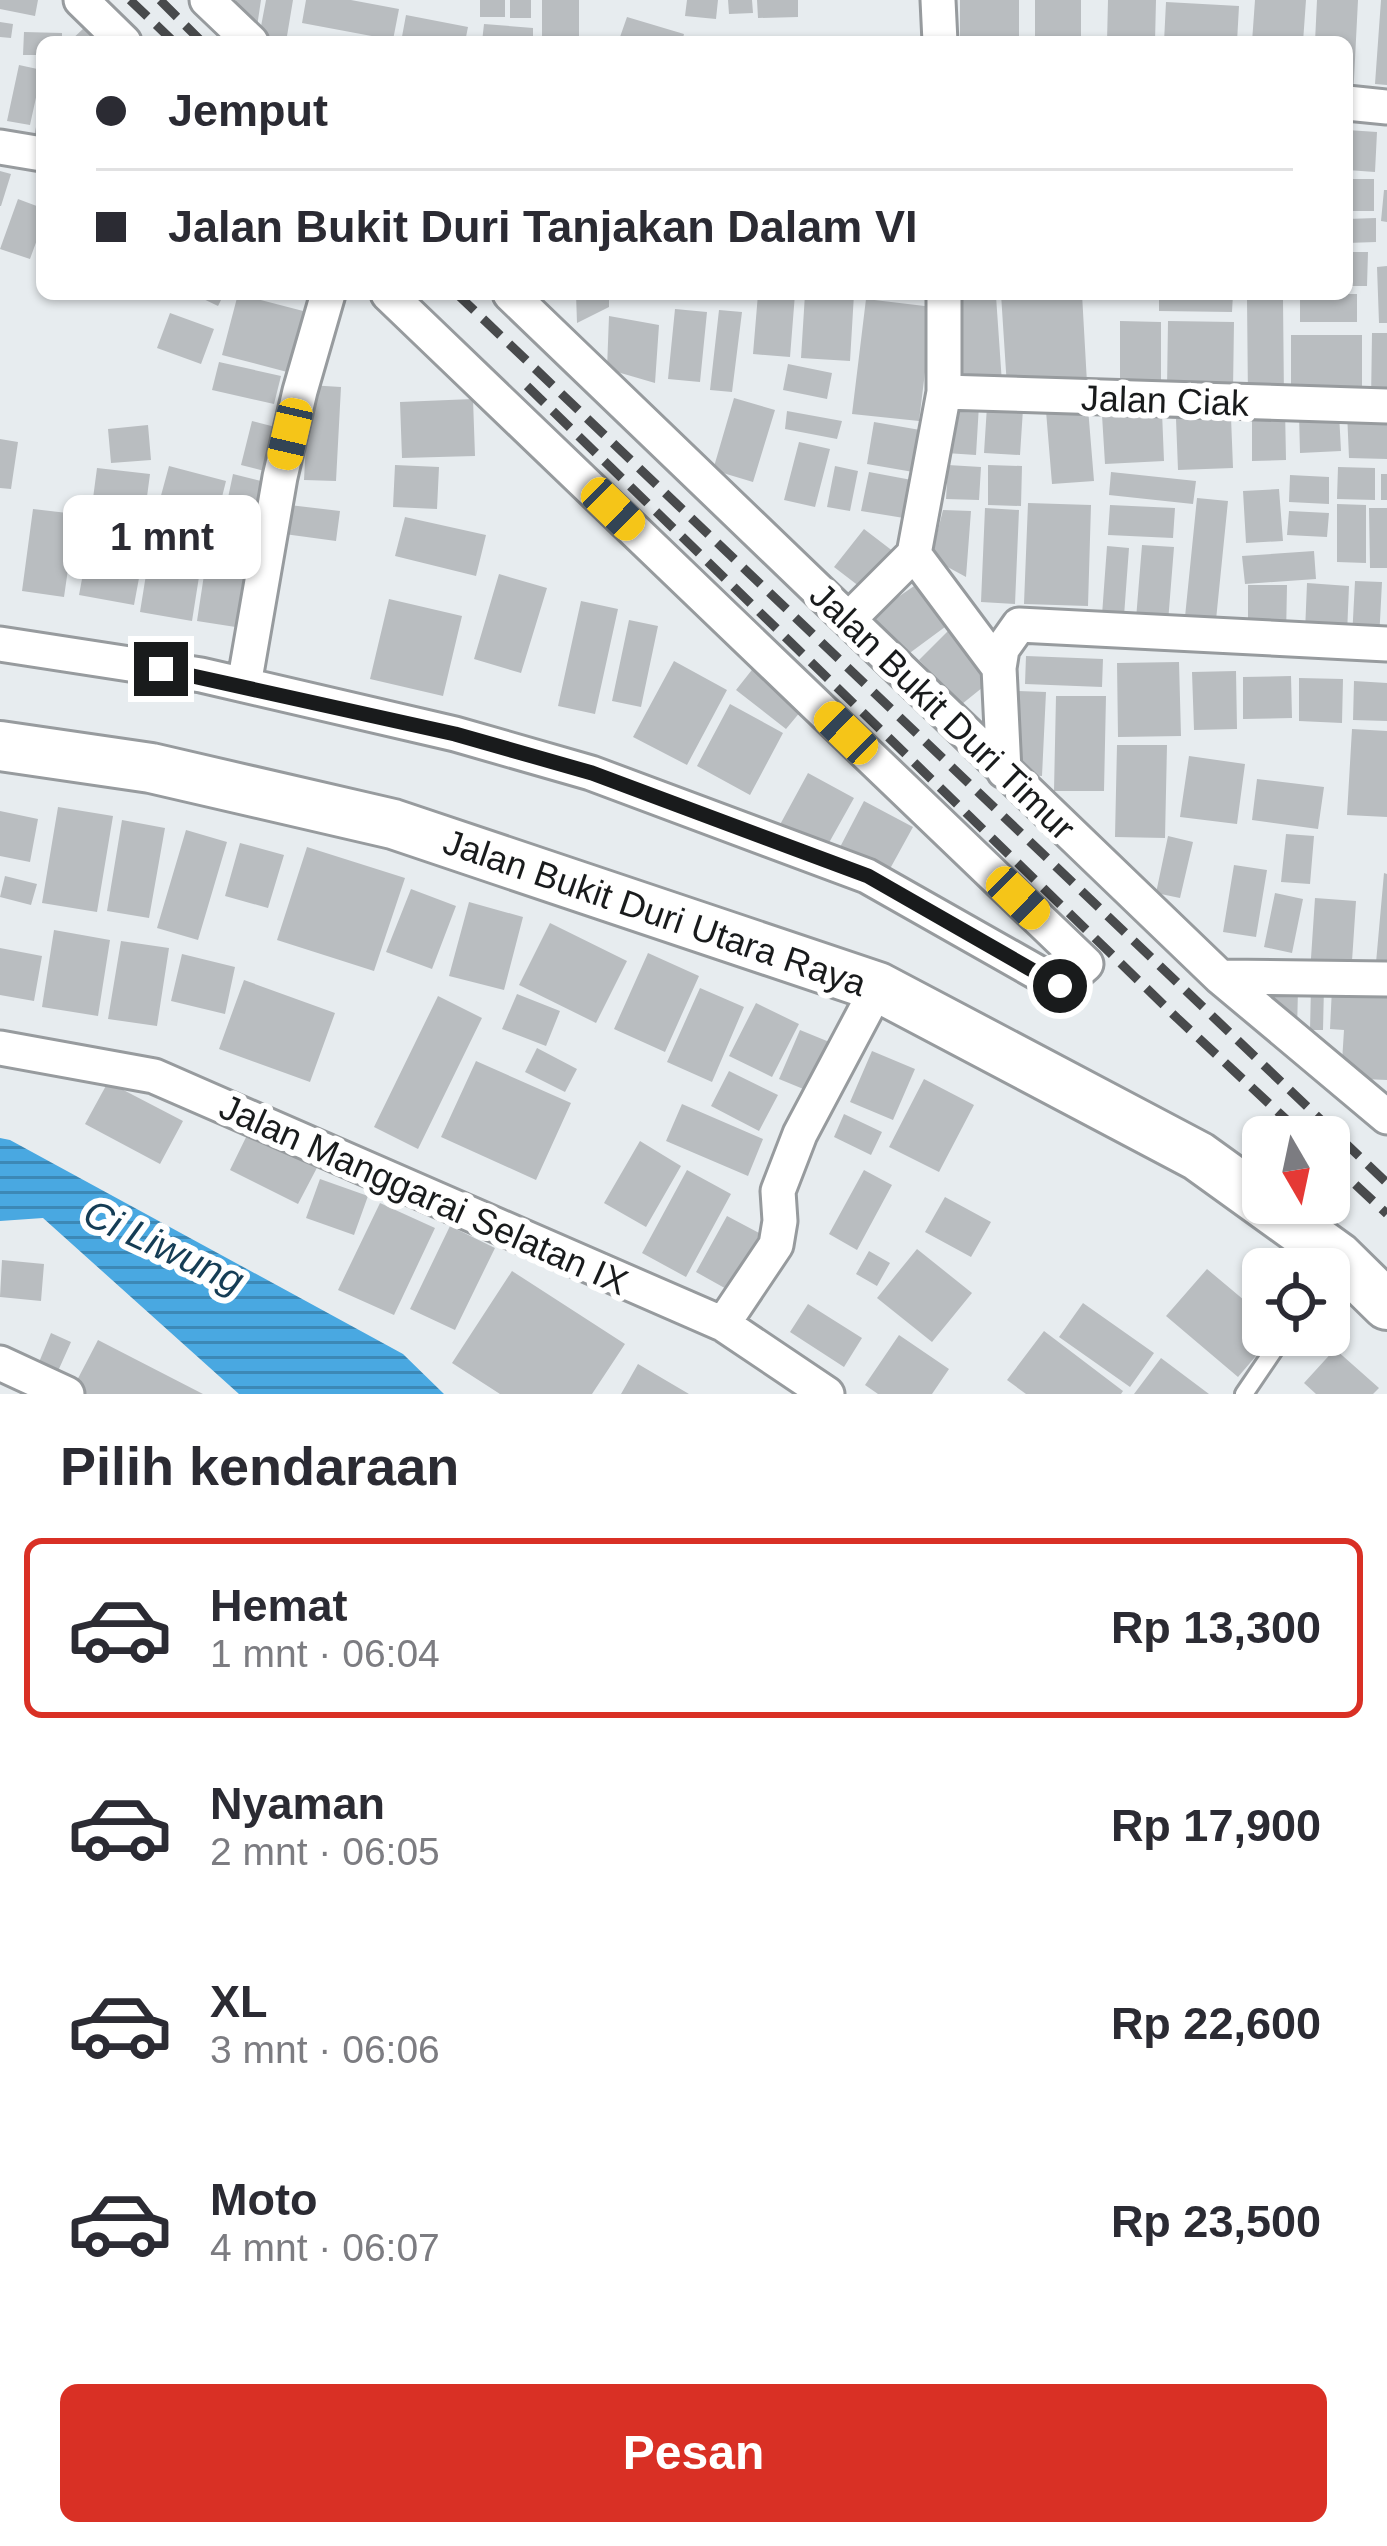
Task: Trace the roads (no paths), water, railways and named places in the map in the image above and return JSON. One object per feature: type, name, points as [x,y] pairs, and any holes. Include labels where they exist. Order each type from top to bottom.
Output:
[{"type":"street","points":[[81,0],[118,36]]},
{"type":"street","points":[[208,0],[245,36]]},
{"type":"street","points":[[938,0],[940,36]]},
{"type":"street","points":[[1353,104],[1387,107]]},
{"type":"street","points":[[0,148],[36,153]]},
{"type":"street","points":[[244,685],[280,477],[326,300]]},
{"type":"street","points":[[0,644],[244,685],[455,734],[592,773],[868,876],[1060,986],[1086,964],[394,300]]},
{"type":"street","name":"Jalan Bukit Duri Timur","points":[[516,300],[1220,977],[1387,1118]]},
{"type":"street","points":[[849,619],[914,554],[944,392],[944,300]]},
{"type":"street","name":"Jalan Ciak","points":[[944,392],[1387,406]]},
{"type":"street","points":[[914,554],[999,668]]},
{"type":"street","points":[[1004,771],[999,668],[1002,650],[1019,625],[1387,644]]},
{"type":"street","name":"Jalan Bukit Duri Utara Raya","points":[[0,746],[152,768],[393,824],[878,987],[1198,1156],[1315,1248]]},
{"type":"street","points":[[1220,977],[1387,979]]},
{"type":"street","points":[[723,1324],[776,1245],[778,1191],[800,1133],[878,987]]},
{"type":"street","name":"Jalan Manggarai Selatan IX","points":[[0,1048],[154,1076],[723,1324],[827,1394]]},
{"type":"street","name":"Jalan Bukit Duri Utara Raya","points":[[1350,1276],[1387,1305]]},
{"type":"street","points":[[0,1363],[68,1394]]},
{"type":"lane","points":[[1244,1394],[1270,1356]]},
{"type":"water","name":"Ci Liwung","points":[[0,1138],[403,1354],[444,1394],[239,1394],[43,1218],[0,1221]]},
{"type":"railway","points":[[130,0],[168,36]]},
{"type":"railway","points":[[160,0],[196,36]]},
{"type":"railway","points":[[463,300],[1387,1183]]},
{"type":"railway","points":[[527,386],[1282,1116]]},
{"type":"railway","points":[[1350,1180],[1387,1214]]}]
